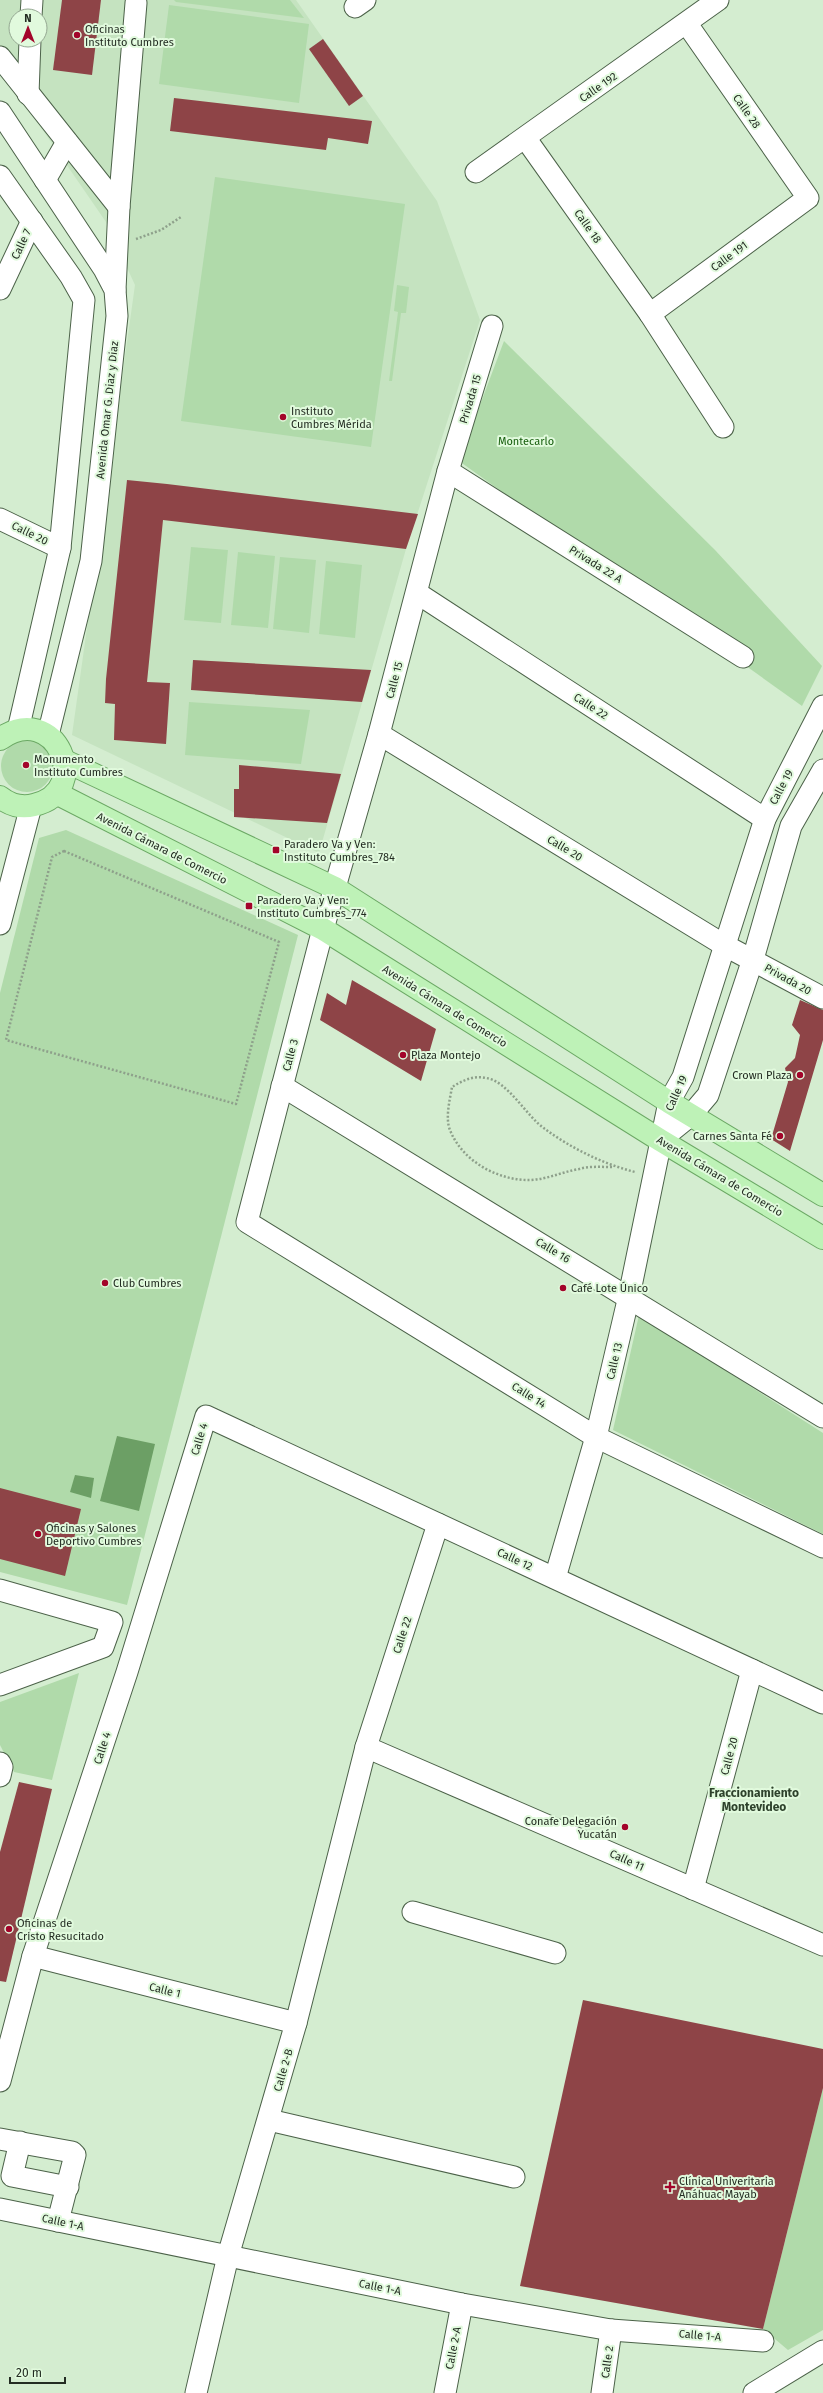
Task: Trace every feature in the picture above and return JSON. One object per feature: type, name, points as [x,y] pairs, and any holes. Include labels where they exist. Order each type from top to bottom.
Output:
[{"type":"main road","points":[[0,799],[15,805],[31,806],[40,804],[56,793],[63,778],[65,761],[59,746],[48,735],[38,731],[4,736]]},
{"type":"main road","points":[[65,761],[335,888],[669,1102],[823,1195]]},
{"type":"main road","name":"Avenida Cámara de Comercio","points":[[56,793],[323,929],[660,1140],[823,1238]]},
{"type":"street","name":"Calle 192","points":[[476,172],[526,139],[687,24],[718,0]]},
{"type":"street","points":[[115,290],[119,207],[136,3]]},
{"type":"street","name":"Calle 28","points":[[687,24],[808,198]]},
{"type":"street","points":[[28,94],[30,48]]},
{"type":"street","points":[[0,57],[119,207]]},
{"type":"street","name":"Avenida Omar G. Diaz y Diaz","points":[[0,112],[104,268],[115,290],[117,316],[92,561],[48,735]]},
{"type":"street","name":"Calle 18","points":[[526,139],[650,314]]},
{"type":"street","points":[[45,180],[67,142]]},
{"type":"street","points":[[0,176],[71,277],[84,300],[60,548],[4,736]]},
{"type":"street","name":"Calle 191","points":[[650,314],[808,198]]},
{"type":"street","name":"Calle 7","points":[[0,289],[32,221]]},
{"type":"street","points":[[650,314],[723,427]]},
{"type":"street","name":"Privada 15","points":[[448,471],[492,326]]},
{"type":"street","name":"Calle 15","points":[[335,888],[379,734],[448,471]]},
{"type":"street","name":"Privada 22 A","points":[[448,471],[743,657]]},
{"type":"street","points":[[67,477],[100,478]]},
{"type":"street","name":"Calle 20","points":[[0,519],[60,548]]},
{"type":"street","name":"Calle 22","points":[[417,593],[764,819]]},
{"type":"street","name":"Calle 19","points":[[660,1140],[669,1102],[683,1077],[764,819],[823,706]]},
{"type":"street","name":"Calle 20","points":[[379,734],[724,945],[753,959]]},
{"type":"street","name":"Calle 19","points":[[660,1140],[691,1115],[708,1095],[753,959],[791,826],[823,770]]},
{"type":"street","points":[[0,924],[31,806]]},
{"type":"street","name":"Calle 3","points":[[247,1222],[335,888]]},
{"type":"street","name":"Privada 20","points":[[753,959],[823,998]]},
{"type":"street","name":"Calle 16","points":[[282,1086],[629,1296],[823,1417]]},
{"type":"street","name":"Calle 13","points":[[556,1578],[596,1437],[629,1296],[660,1140]]},
{"type":"street","name":"Calle 14","points":[[247,1222],[596,1437],[823,1547]]},
{"type":"street","name":"Calle 12","points":[[206,1416],[823,1702]]},
{"type":"street","name":"Calle 4","points":[[0,2080],[33,1956],[127,1672],[206,1416]]},
{"type":"street","name":"Calle 22","points":[[366,1747],[438,1524]]},
{"type":"street","points":[[0,1590],[112,1622],[103,1647],[0,1685]]},
{"type":"street","name":"Calle 20","points":[[693,1889],[752,1670]]},
{"type":"street","name":"Calle 11","points":[[366,1747],[823,1944]]},
{"type":"street","name":"Calle 2-B","points":[[196,2393],[228,2256],[269,2120],[296,2023],[366,1747]]},
{"type":"street","points":[[0,1763],[2,1768],[0,1776]]},
{"type":"street","points":[[413,1912],[555,1953]]},
{"type":"street","name":"Calle 1","points":[[33,1956],[296,2023]]},
{"type":"street","points":[[269,2120],[514,2177]]},
{"type":"street","points":[[58,2221],[68,2186],[75,2156],[72,2152],[10,2140],[12,2176],[68,2186]]},
{"type":"street","name":"Calle 1-A","points":[[0,2209],[462,2304],[611,2330],[763,2341]]},
{"type":"street","name":"Calle 2-A","points":[[445,2393],[462,2304]]},
{"type":"street","name":"Calle 2","points":[[602,2393],[611,2330]]},
{"type":"street","points":[[754,2393],[823,2351]]},
{"type":"path","points":[[117,258],[127,243],[161,230],[181,218]]},
{"type":"path","points":[[64,851],[279,942],[236,1104],[6,1040],[52,857],[64,851]]},
{"type":"path","points":[[612,1167],[545,1129],[530,1116],[499,1082],[486,1078],[467,1079],[452,1087],[449,1105],[449,1129],[463,1151],[487,1170],[516,1180],[533,1180],[579,1168],[612,1167],[653,1177]]},
{"type":"shaded area","name":"Instituto Cumbres Mérida","points":[[0,0],[296,0],[437,201],[480,320],[406,549],[319,853],[72,735],[135,285],[106,222],[0,68]]},
{"type":"shaded area","points":[[117,1436],[155,1444],[139,1511],[100,1501]]},
{"type":"shaded area","points":[[75,1475],[94,1478],[91,1498],[70,1492]]},
{"type":"green space","points":[[174,0],[290,0],[304,18],[176,2]]},
{"type":"green space","points":[[169,5],[309,24],[299,103],[159,84]]},
{"type":"green space","points":[[215,177],[405,204],[371,447],[181,421]]},
{"type":"green space","points":[[397,285],[409,287],[406,313],[401,313],[392,381],[389,381],[398,312],[394,311]]},
{"type":"green space","name":"Montecarlo","points":[[504,341],[715,550],[822,666],[802,706],[459,461]]},
{"type":"green space","points":[[191,547],[228,550],[221,623],[184,620]]},
{"type":"green space","points":[[238,552],[275,556],[268,628],[231,625]]},
{"type":"green space","points":[[280,557],[316,560],[309,633],[273,629]]},
{"type":"green space","points":[[326,561],[362,565],[355,638],[319,634]]},
{"type":"green space","points":[[189,702],[310,710],[301,764],[185,755]]},
{"type":"green space","points":[[27,740],[41,744],[49,752],[53,766],[49,780],[41,788],[27,792],[13,788],[5,780],[1,766],[5,752],[13,744]]},
{"type":"green space","name":"Club Cumbres","points":[[66,830],[298,935],[127,1605],[0,1572],[0,993],[39,838]]},
{"type":"green space","points":[[639,1315],[823,1433],[823,1534],[613,1430]]},
{"type":"green space","points":[[79,1673],[52,1780],[14,1772],[0,1745],[0,1702]]},
{"type":"green space","points":[[823,2088],[823,2330],[788,2350],[763,2329]]},
{"type":"building","name":"Oficinas Instituto Cumbres","points":[[62,0],[101,0],[92,75],[53,70]]},
{"type":"building","points":[[323,39],[363,96],[349,106],[309,49]]},
{"type":"building","points":[[174,98],[372,121],[368,144],[328,138],[326,150],[170,131]]},
{"type":"building","points":[[127,480],[418,514],[406,549],[163,520],[147,682],[170,683],[166,744],[114,740],[115,704],[105,703],[106,679]]},
{"type":"building","points":[[193,660],[371,670],[362,702],[191,690]]},
{"type":"building","points":[[239,765],[341,774],[327,823],[234,817],[234,789],[239,789]]},
{"type":"building","name":"Plaza Montejo","points":[[352,980],[436,1029],[421,1081],[320,1020],[327,993],[346,1005]]},
{"type":"building","name":"Crown Plaza","points":[[800,1000],[823,1010],[823,1040],[790,1151],[771,1139],[788,1082],[785,1068],[795,1058],[800,1035],[792,1025]]},
{"type":"building","name":"Oficinas y Salones Deportivo Cumbres","points":[[0,1488],[81,1509],[65,1576],[0,1559]]},
{"type":"building","name":"Oficinas de Cristo Resucitado","points":[[19,1782],[52,1789],[6,1982],[0,1981],[0,1852]]},
{"type":"building","name":"Clínica Univeritaria Anáhuac Mayab","points":[[583,2000],[823,2049],[823,2088],[763,2329],[520,2286]]},
{"type":"place","name":"Oficinas Instituto Cumbres","points":[[77,35]]},
{"type":"place","name":"Instituto Cumbres Mérida","points":[[283,417]]},
{"type":"place","name":"Monumento Instituto Cumbres","points":[[26,765]]},
{"type":"place","name":"Paradero Va y Ven: Instituto Cumbres_784","points":[[276,850]]},
{"type":"place","name":"Paradero Va y Ven: Instituto Cumbres_774","points":[[249,906]]},
{"type":"place","name":"Plaza Montejo","points":[[403,1055]]},
{"type":"place","name":"Crown Plaza","points":[[800,1075]]},
{"type":"place","name":"Carnes Santa Fé","points":[[780,1136]]},
{"type":"place","name":"Club Cumbres","points":[[105,1283]]},
{"type":"place","name":"Café Lote Único","points":[[563,1288]]},
{"type":"place","name":"Oficinas y Salones Deportivo Cumbres","points":[[38,1534]]},
{"type":"place","name":"Conafe Delegación Yucatán","points":[[625,1827]]},
{"type":"place","name":"Oficinas de Cristo Resucitado","points":[[9,1929]]},
{"type":"place","name":"Clínica Univeritaria Anáhuac Mayab","points":[[670,2187]]},
{"type":"district","name":"Fraccionamiento Montevideo","points":[[754,1800]]}]
